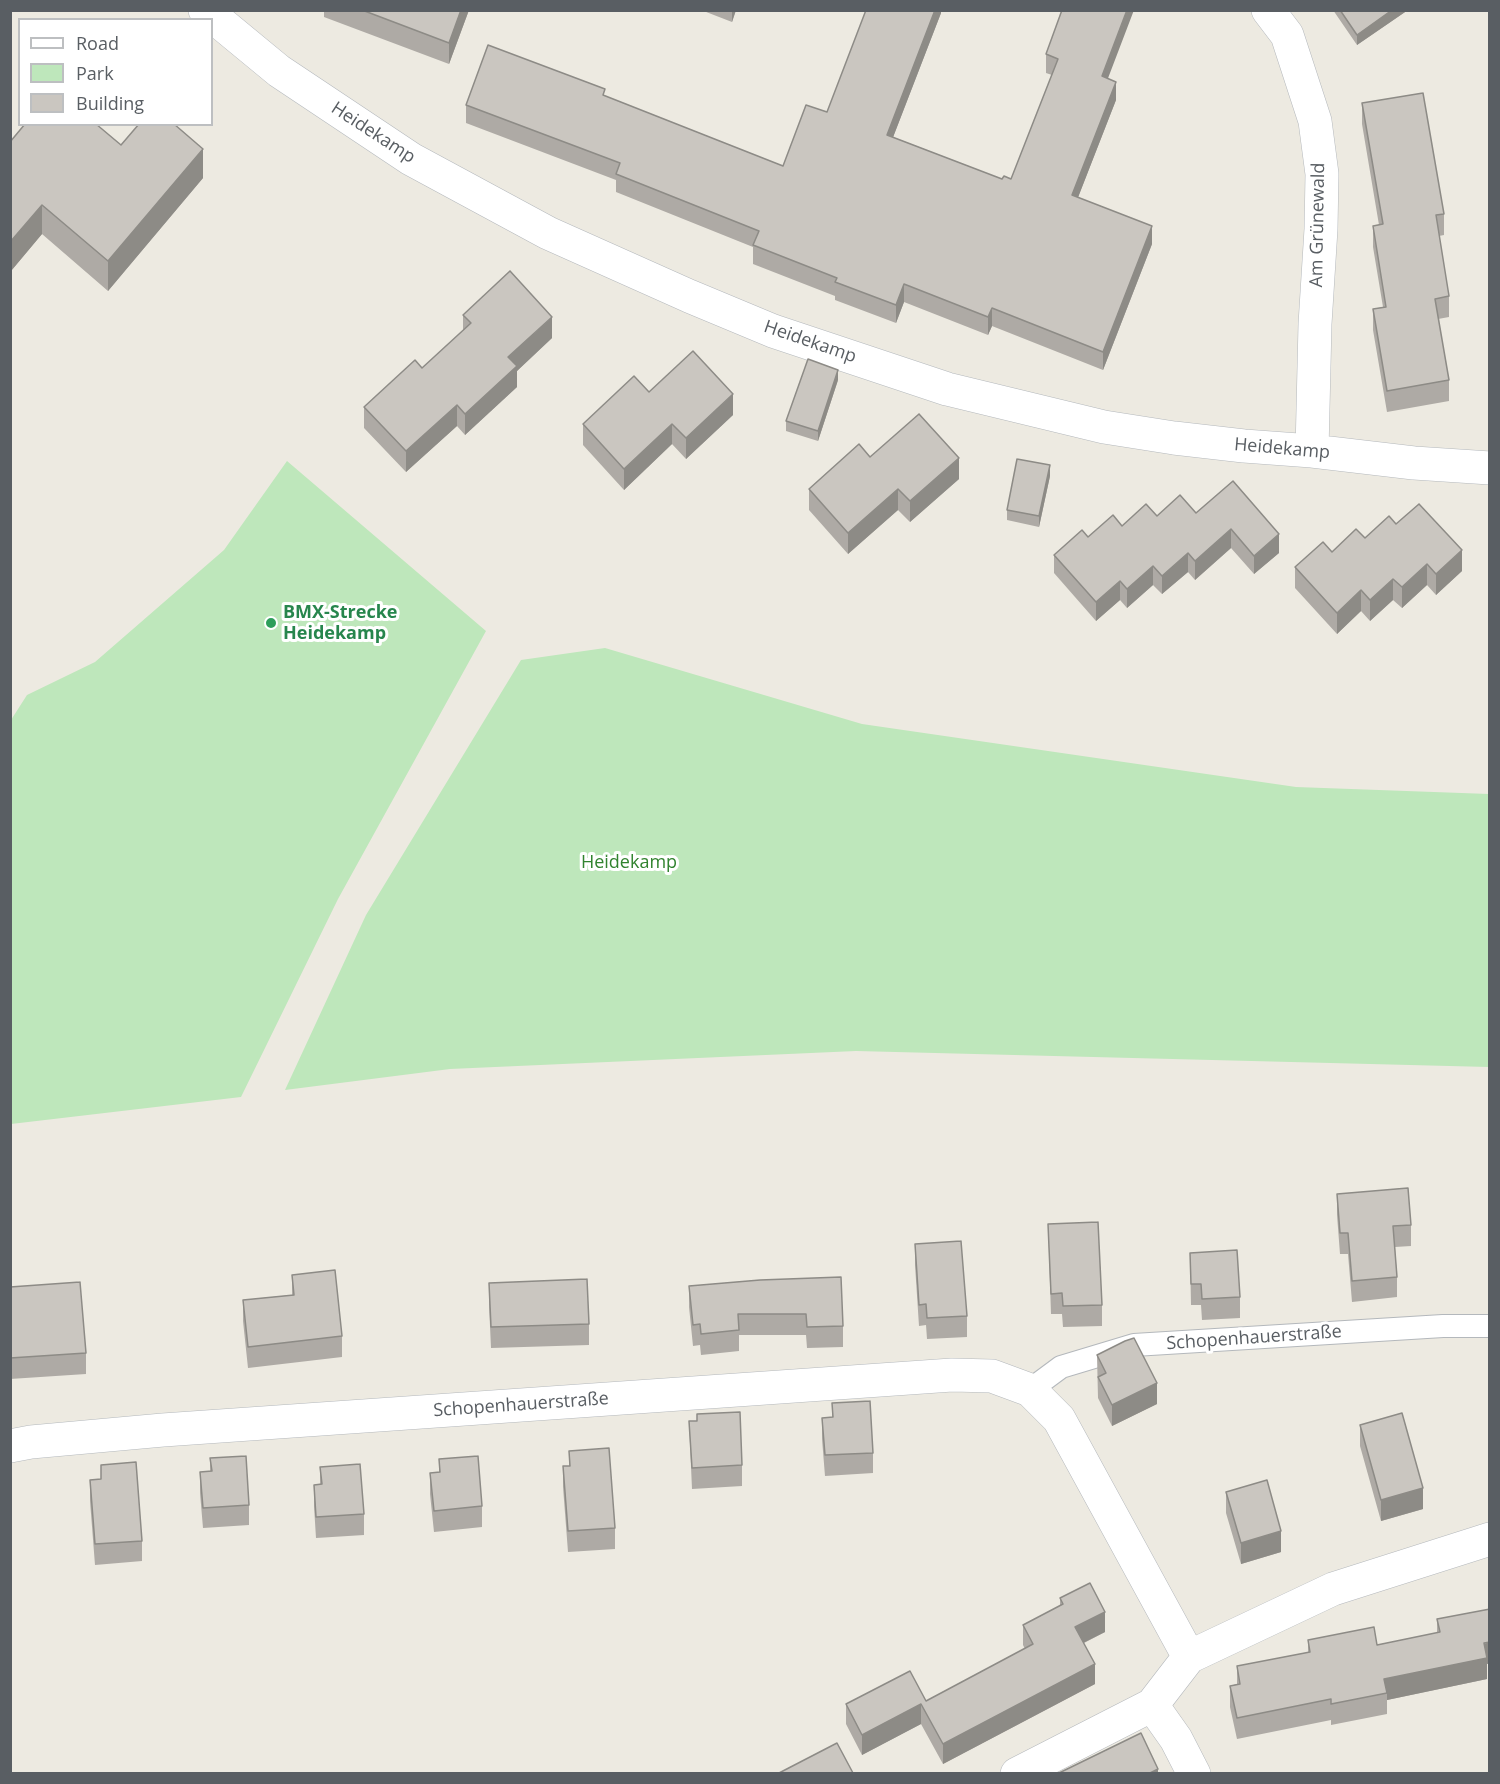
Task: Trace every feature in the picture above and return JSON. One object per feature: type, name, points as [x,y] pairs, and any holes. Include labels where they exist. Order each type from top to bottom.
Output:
[{"type":"street","name":"Heidekamp","points":[[205,10],[279,71],[411,159],[548,233],[773,331],[947,389],[1104,427],[1244,446],[1312,451],[1414,464],[1490,468]]},
{"type":"street","name":"Am Grünewald","points":[[1268,10],[1287,35],[1315,121],[1322,174],[1322,230],[1315,324],[1312,451]]},
{"type":"street","name":"Schopenhauerstraße","points":[[10,1446],[163,1430],[952,1375],[992,1376],[1030,1390],[1059,1419],[1189,1657]]},
{"type":"street","points":[[1017,1773],[1152,1704],[1189,1657],[1333,1589],[1490,1539]]},
{"type":"street","points":[[1152,1704],[1176,1739],[1194,1773]]},
{"type":"lane","name":"Schopenhauerstraße","points":[[1030,1390],[1061,1367],[1134,1345],[1443,1326],[1490,1326]]},
{"type":"green space","points":[[287,461],[486,631],[338,899],[241,1097],[11,1124],[11,720],[27,695],[95,662],[224,550]]},
{"type":"green space","name":"Heidekamp","points":[[605,648],[862,724],[1296,787],[1489,794],[1489,1067],[856,1051],[450,1069],[285,1090],[366,915],[521,660]]},
{"type":"building","points":[[362,10],[461,10],[449,43]]},
{"type":"building","points":[[866,10],[935,10],[887,135],[1002,179],[1004,176],[1011,179],[1058,59],[1046,54],[1062,10],[1127,10],[1102,76],[1116,82],[1072,195],[1152,226],[1103,352],[992,308],[988,317],[904,284],[896,305],[835,282],[837,278],[753,245],[759,231],[616,174],[620,163],[466,105],[488,45],[605,89],[603,95],[783,166],[806,105],[827,112]]},
{"type":"building","points":[[1340,10],[1392,10],[1357,35]]},
{"type":"building","points":[[1423,93],[1444,214],[1436,215],[1449,296],[1435,299],[1449,380],[1387,391],[1373,309],[1386,307],[1373,226],[1383,224],[1362,103]]},
{"type":"building","points":[[23,126],[98,126],[121,145],[137,126],[176,126],[203,149],[108,261],[42,205],[10,241],[10,142]]},
{"type":"building","points":[[510,271],[552,317],[508,357],[517,366],[465,414],[457,405],[406,451],[364,407],[415,360],[422,368],[471,323],[463,315]]},
{"type":"building","points":[[693,351],[733,394],[686,438],[672,424],[624,469],[583,424],[634,376],[649,392]]},
{"type":"building","points":[[808,359],[838,370],[818,431],[786,421]]},
{"type":"building","points":[[919,414],[959,458],[910,501],[898,489],[848,533],[809,489],[859,444],[870,457]]},
{"type":"building","points":[[1017,459],[1050,465],[1039,516],[1007,510]]},
{"type":"building","points":[[1233,481],[1279,534],[1254,556],[1231,529],[1195,561],[1188,553],[1162,576],[1153,566],[1127,589],[1120,581],[1096,602],[1054,555],[1082,530],[1088,537],[1113,515],[1122,526],[1146,504],[1157,516],[1180,495],[1196,513]]},
{"type":"building","points":[[1419,504],[1462,550],[1436,574],[1427,564],[1402,587],[1393,579],[1370,600],[1361,590],[1337,613],[1295,567],[1323,542],[1332,552],[1356,529],[1365,538],[1389,516],[1396,524]]},
{"type":"building","points":[[1408,1188],[1411,1225],[1393,1226],[1397,1277],[1352,1281],[1348,1233],[1340,1233],[1337,1194]]},
{"type":"building","points":[[1098,1222],[1102,1305],[1063,1306],[1062,1293],[1051,1294],[1048,1224]]},
{"type":"building","points":[[961,1241],[967,1316],[927,1318],[926,1304],[919,1305],[915,1244]]},
{"type":"building","points":[[1237,1250],[1240,1297],[1202,1299],[1201,1284],[1191,1284],[1190,1253]]},
{"type":"building","points":[[335,1270],[342,1336],[248,1347],[243,1300],[294,1295],[292,1275]]},
{"type":"building","points":[[841,1277],[843,1326],[807,1327],[806,1314],[738,1314],[739,1330],[701,1334],[700,1324],[693,1325],[689,1286]]},
{"type":"building","points":[[587,1279],[589,1324],[491,1327],[489,1283]]},
{"type":"building","points":[[80,1282],[86,1353],[10,1358],[10,1287]]},
{"type":"building","points":[[1134,1338],[1157,1383],[1112,1405],[1098,1377],[1106,1373],[1097,1355]]},
{"type":"building","points":[[870,1401],[873,1453],[825,1455],[822,1418],[833,1417],[832,1403]]},
{"type":"building","points":[[740,1412],[742,1465],[692,1468],[689,1421],[697,1421],[697,1414]]},
{"type":"building","points":[[1402,1413],[1423,1488],[1381,1500],[1360,1425]]},
{"type":"building","points":[[609,1448],[615,1528],[568,1531],[563,1466],[570,1466],[569,1451]]},
{"type":"building","points":[[246,1456],[249,1505],[203,1508],[200,1472],[212,1471],[210,1458]]},
{"type":"building","points":[[478,1456],[482,1506],[434,1511],[430,1473],[440,1472],[439,1459]]},
{"type":"building","points":[[136,1462],[142,1541],[95,1544],[90,1480],[101,1479],[101,1465]]},
{"type":"building","points":[[360,1464],[364,1514],[316,1517],[314,1485],[322,1484],[320,1467]]},
{"type":"building","points":[[1267,1480],[1281,1531],[1241,1543],[1226,1492]]},
{"type":"building","points":[[1090,1583],[1105,1612],[1075,1627],[1095,1664],[943,1744],[921,1704],[862,1735],[846,1704],[910,1671],[926,1701],[1033,1644],[1023,1625],[1063,1604],[1060,1598]]},
{"type":"building","points":[[1490,1609],[1490,1642],[1484,1643],[1487,1658],[1384,1679],[1387,1693],[1331,1704],[1331,1699],[1237,1718],[1230,1686],[1240,1684],[1237,1666],[1310,1652],[1308,1640],[1374,1627],[1377,1645],[1440,1632],[1437,1619]]},
{"type":"building","points":[[1141,1733],[1158,1769],[1150,1773],[1059,1773]]},
{"type":"building","points":[[837,1743],[853,1773],[779,1773]]},
{"type":"place","name":"BMX-Strecke Heidekamp","points":[[271,623]]}]
